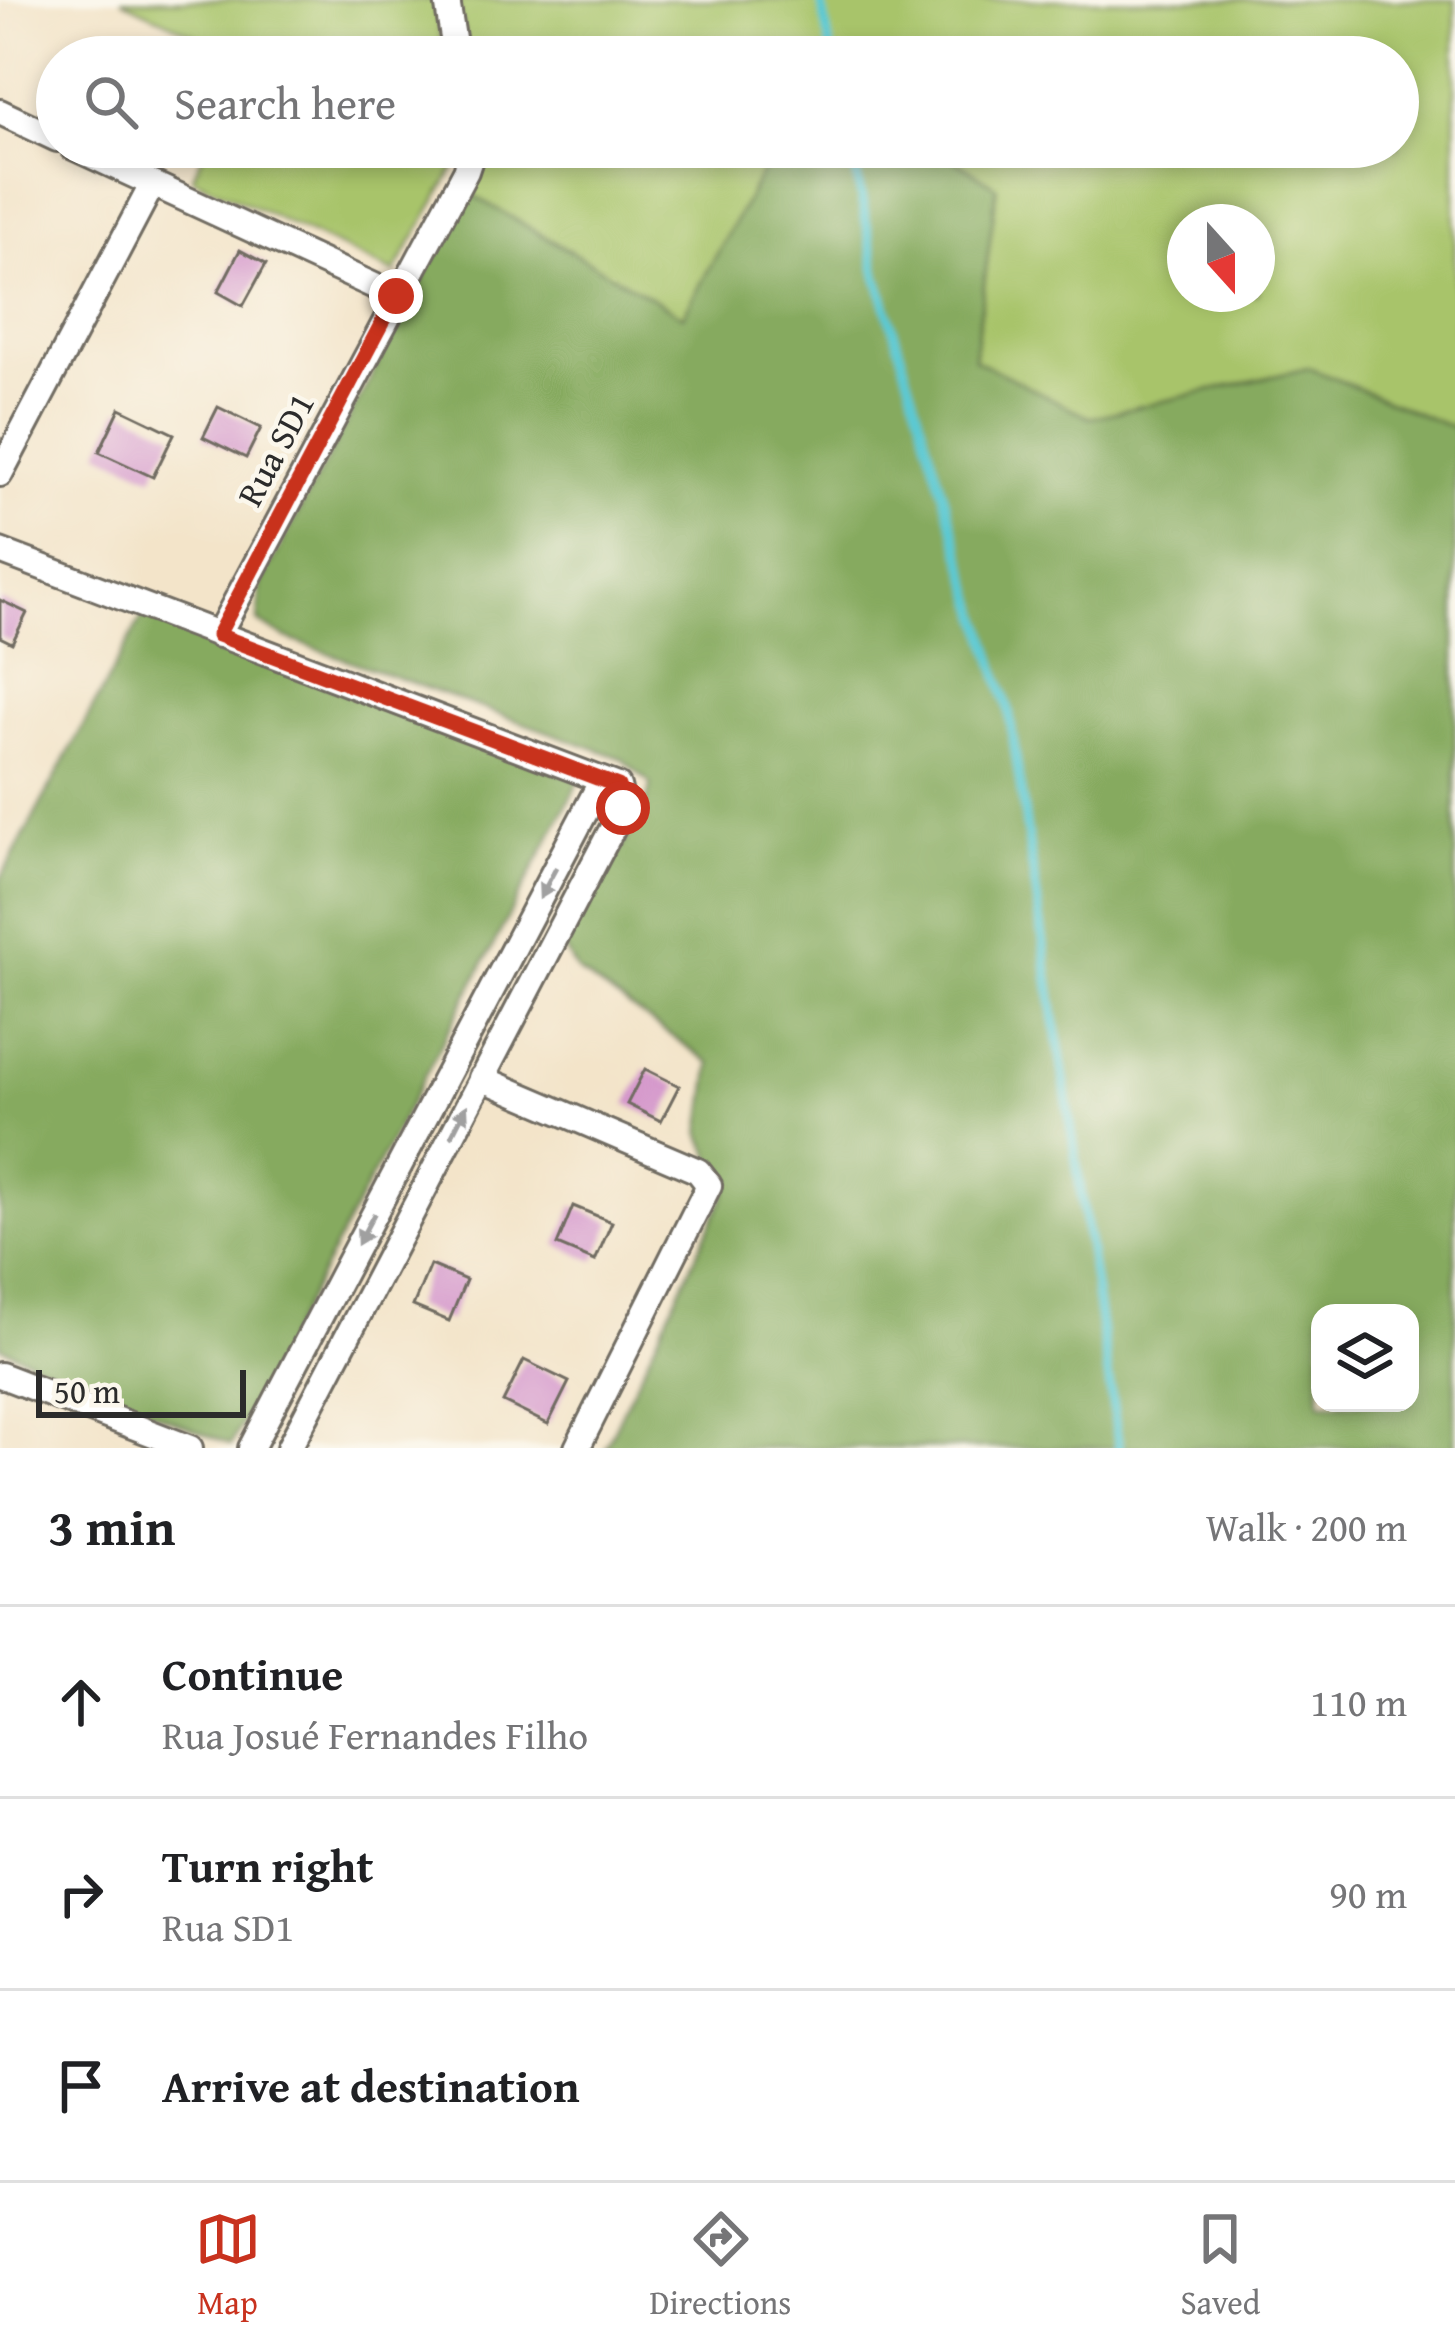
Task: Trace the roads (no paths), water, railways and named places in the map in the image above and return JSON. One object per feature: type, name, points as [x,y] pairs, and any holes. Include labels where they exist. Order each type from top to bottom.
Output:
[{"type":"street","points":[[447,0],[453,36]]},
{"type":"street","points":[[0,112],[36,129]]},
{"type":"street","points":[[117,168],[396,296]]},
{"type":"street","name":"Rua SD1","points":[[218,635],[467,168]]},
{"type":"street","points":[[0,474],[152,185]]},
{"type":"street","points":[[0,551],[610,783],[623,808],[289,1448]]},
{"type":"street","points":[[251,1448],[610,783]]},
{"type":"street","points":[[481,1078],[698,1171],[709,1186],[577,1448]]},
{"type":"street","points":[[0,1375],[190,1448]]},
{"type":"waterway","points":[[821,0],[828,36]]},
{"type":"waterway","points":[[855,168],[877,275],[1009,711],[1119,1448]]}]
